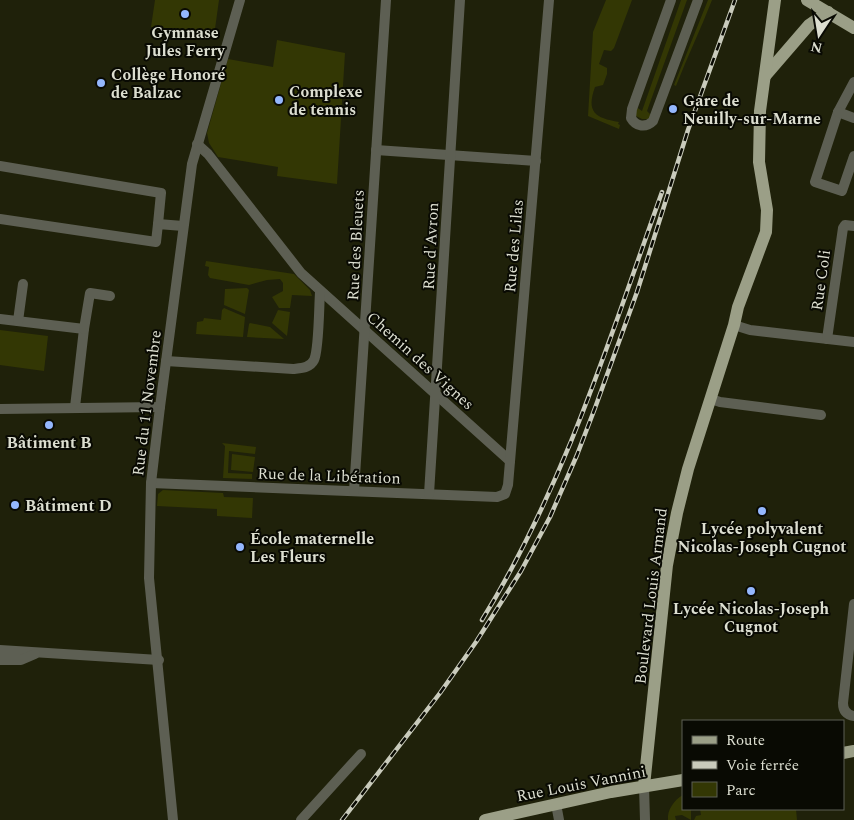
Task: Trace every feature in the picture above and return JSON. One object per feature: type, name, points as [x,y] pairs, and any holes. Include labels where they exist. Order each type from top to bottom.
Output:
[{"type":"main road","name":"Boulevard Louis Armand","points":[[644,786],[667,566],[680,497],[734,325],[744,310],[769,249],[774,230],[774,208],[766,161],[760,147],[760,111],[775,0]]},
{"type":"main road","points":[[808,1],[809,25]]},
{"type":"main road","points":[[808,1],[854,28]]},
{"type":"main road","points":[[765,76],[809,25],[828,12]]},
{"type":"main road","name":"Rue Louis Vannini","points":[[485,820],[530,815],[556,804],[682,780]]},
{"type":"street","name":"Rue du 11 Novembre","points":[[172,819],[149,578],[152,483],[160,407],[192,164],[240,0]]},
{"type":"street","name":"Rue des Bleuets","points":[[354,491],[386,0]]},
{"type":"street","name":"Rue d'Avron","points":[[429,494],[460,0]]},
{"type":"street","name":"Rue des Lilas","points":[[504,494],[508,485],[549,0]]},
{"type":"street","points":[[671,0],[631,112],[633,121],[641,126],[650,124],[653,121],[698,0]]},
{"type":"street","points":[[854,82],[838,112],[815,182],[842,191],[854,156]]},
{"type":"street","points":[[838,112],[854,118]]},
{"type":"street","name":"Chemin des Vignes","points":[[197,144],[208,154],[301,274],[510,461]]},
{"type":"street","points":[[376,150],[536,162]]},
{"type":"street","points":[[0,166],[161,193],[156,242],[0,219]]},
{"type":"street","points":[[158,224],[183,226]]},
{"type":"street","name":"Rue Coli","points":[[827,339],[849,225]]},
{"type":"street","points":[[18,321],[23,284]]},
{"type":"street","points":[[166,360],[293,369],[306,367],[314,361],[320,292]]},
{"type":"street","points":[[75,407],[90,293],[110,296]]},
{"type":"street","points":[[0,319],[84,329]]},
{"type":"street","points":[[734,325],[750,330],[854,342]]},
{"type":"street","points":[[711,399],[720,402],[821,415]]},
{"type":"street","points":[[0,409],[160,407]]},
{"type":"street","name":"Rue de la Libération","points":[[152,483],[497,497],[504,494]]},
{"type":"street","points":[[854,604],[852,638],[843,704],[845,712],[854,716]]},
{"type":"street","points":[[0,650],[158,660]]},
{"type":"street","points":[[0,660],[21,660],[38,652]]},
{"type":"street","points":[[301,820],[361,754]]},
{"type":"street","name":"Boulevard Louis Armand","points":[[644,786],[645,820]]},
{"type":"street","points":[[556,804],[559,820]]},
{"type":"green space","name":"Gymnase Jules Ferry","points":[[155,0],[219,0],[214,36],[151,27]]},
{"type":"green space","points":[[606,0],[632,0],[614,48],[611,51],[604,50],[599,64],[607,68],[607,74],[603,85],[595,87],[592,96],[592,108],[598,116],[619,122],[619,129],[588,116],[593,32]]},
{"type":"green space","points":[[681,0],[687,0],[647,111],[652,116],[648,119],[642,119],[636,116],[635,106],[642,111]]},
{"type":"green space","points":[[708,0],[712,0],[676,86],[674,85]]},
{"type":"green space","name":"Complexe de tennis","points":[[277,40],[345,53],[337,184],[277,176],[278,167],[218,157],[209,143],[207,133],[228,59],[273,67]]},
{"type":"green space","points":[[206,261],[294,274],[310,290],[312,296],[292,295],[290,308],[279,308],[272,297],[283,291],[283,283],[280,279],[249,285],[210,278],[208,275],[209,267],[205,266]]},
{"type":"green space","points":[[247,288],[249,290],[245,314],[224,305],[225,289]]},
{"type":"green space","points":[[224,308],[245,317],[243,337],[196,334],[197,322],[203,321],[204,318],[221,320]]},
{"type":"green space","points":[[278,310],[290,312],[287,336],[272,323]]},
{"type":"green space","points":[[250,323],[270,327],[284,339],[247,337]]},
{"type":"green space","points":[[0,330],[48,336],[44,371],[0,365]]},
{"type":"green space","points":[[222,443],[256,447],[255,454],[229,451],[228,473],[252,474],[252,479],[223,478],[225,446]]},
{"type":"green space","points":[[232,454],[255,457],[253,472],[231,470]]},
{"type":"green space","points":[[163,490],[223,493],[224,497],[253,498],[252,518],[217,516],[217,509],[157,506],[158,494]]},
{"type":"green space","points":[[682,796],[682,810],[691,810],[691,820],[682,815],[675,816],[676,820],[668,820],[672,806]]},
{"type":"green space","points":[[700,810],[796,810],[797,820],[694,820],[696,816],[701,815]]},
{"type":"railway","points":[[342,820],[440,693],[476,642],[521,571],[550,517],[577,455],[637,292],[688,130],[735,0]]},
{"type":"railway","points":[[482,620],[537,518],[561,465],[604,357],[662,192]]},
{"type":"place","name":"Gymnase Jules Ferry","points":[[185,14]]},
{"type":"place","name":"Collège Honoré de Balzac","points":[[101,83]]},
{"type":"place","name":"Complexe de tennis","points":[[279,100]]},
{"type":"place","name":"Gare de Neuilly-sur-Marne","points":[[673,109]]},
{"type":"place","name":"Bâtiment B","points":[[49,425]]},
{"type":"place","name":"Bâtiment D","points":[[15,505]]},
{"type":"place","name":"Lycée polyvalent Nicolas-Joseph Cugnot","points":[[762,511]]},
{"type":"place","name":"École maternelle Les Fleurs","points":[[240,547]]},
{"type":"place","name":"Lycée Nicolas-Joseph Cugnot","points":[[751,591]]}]
